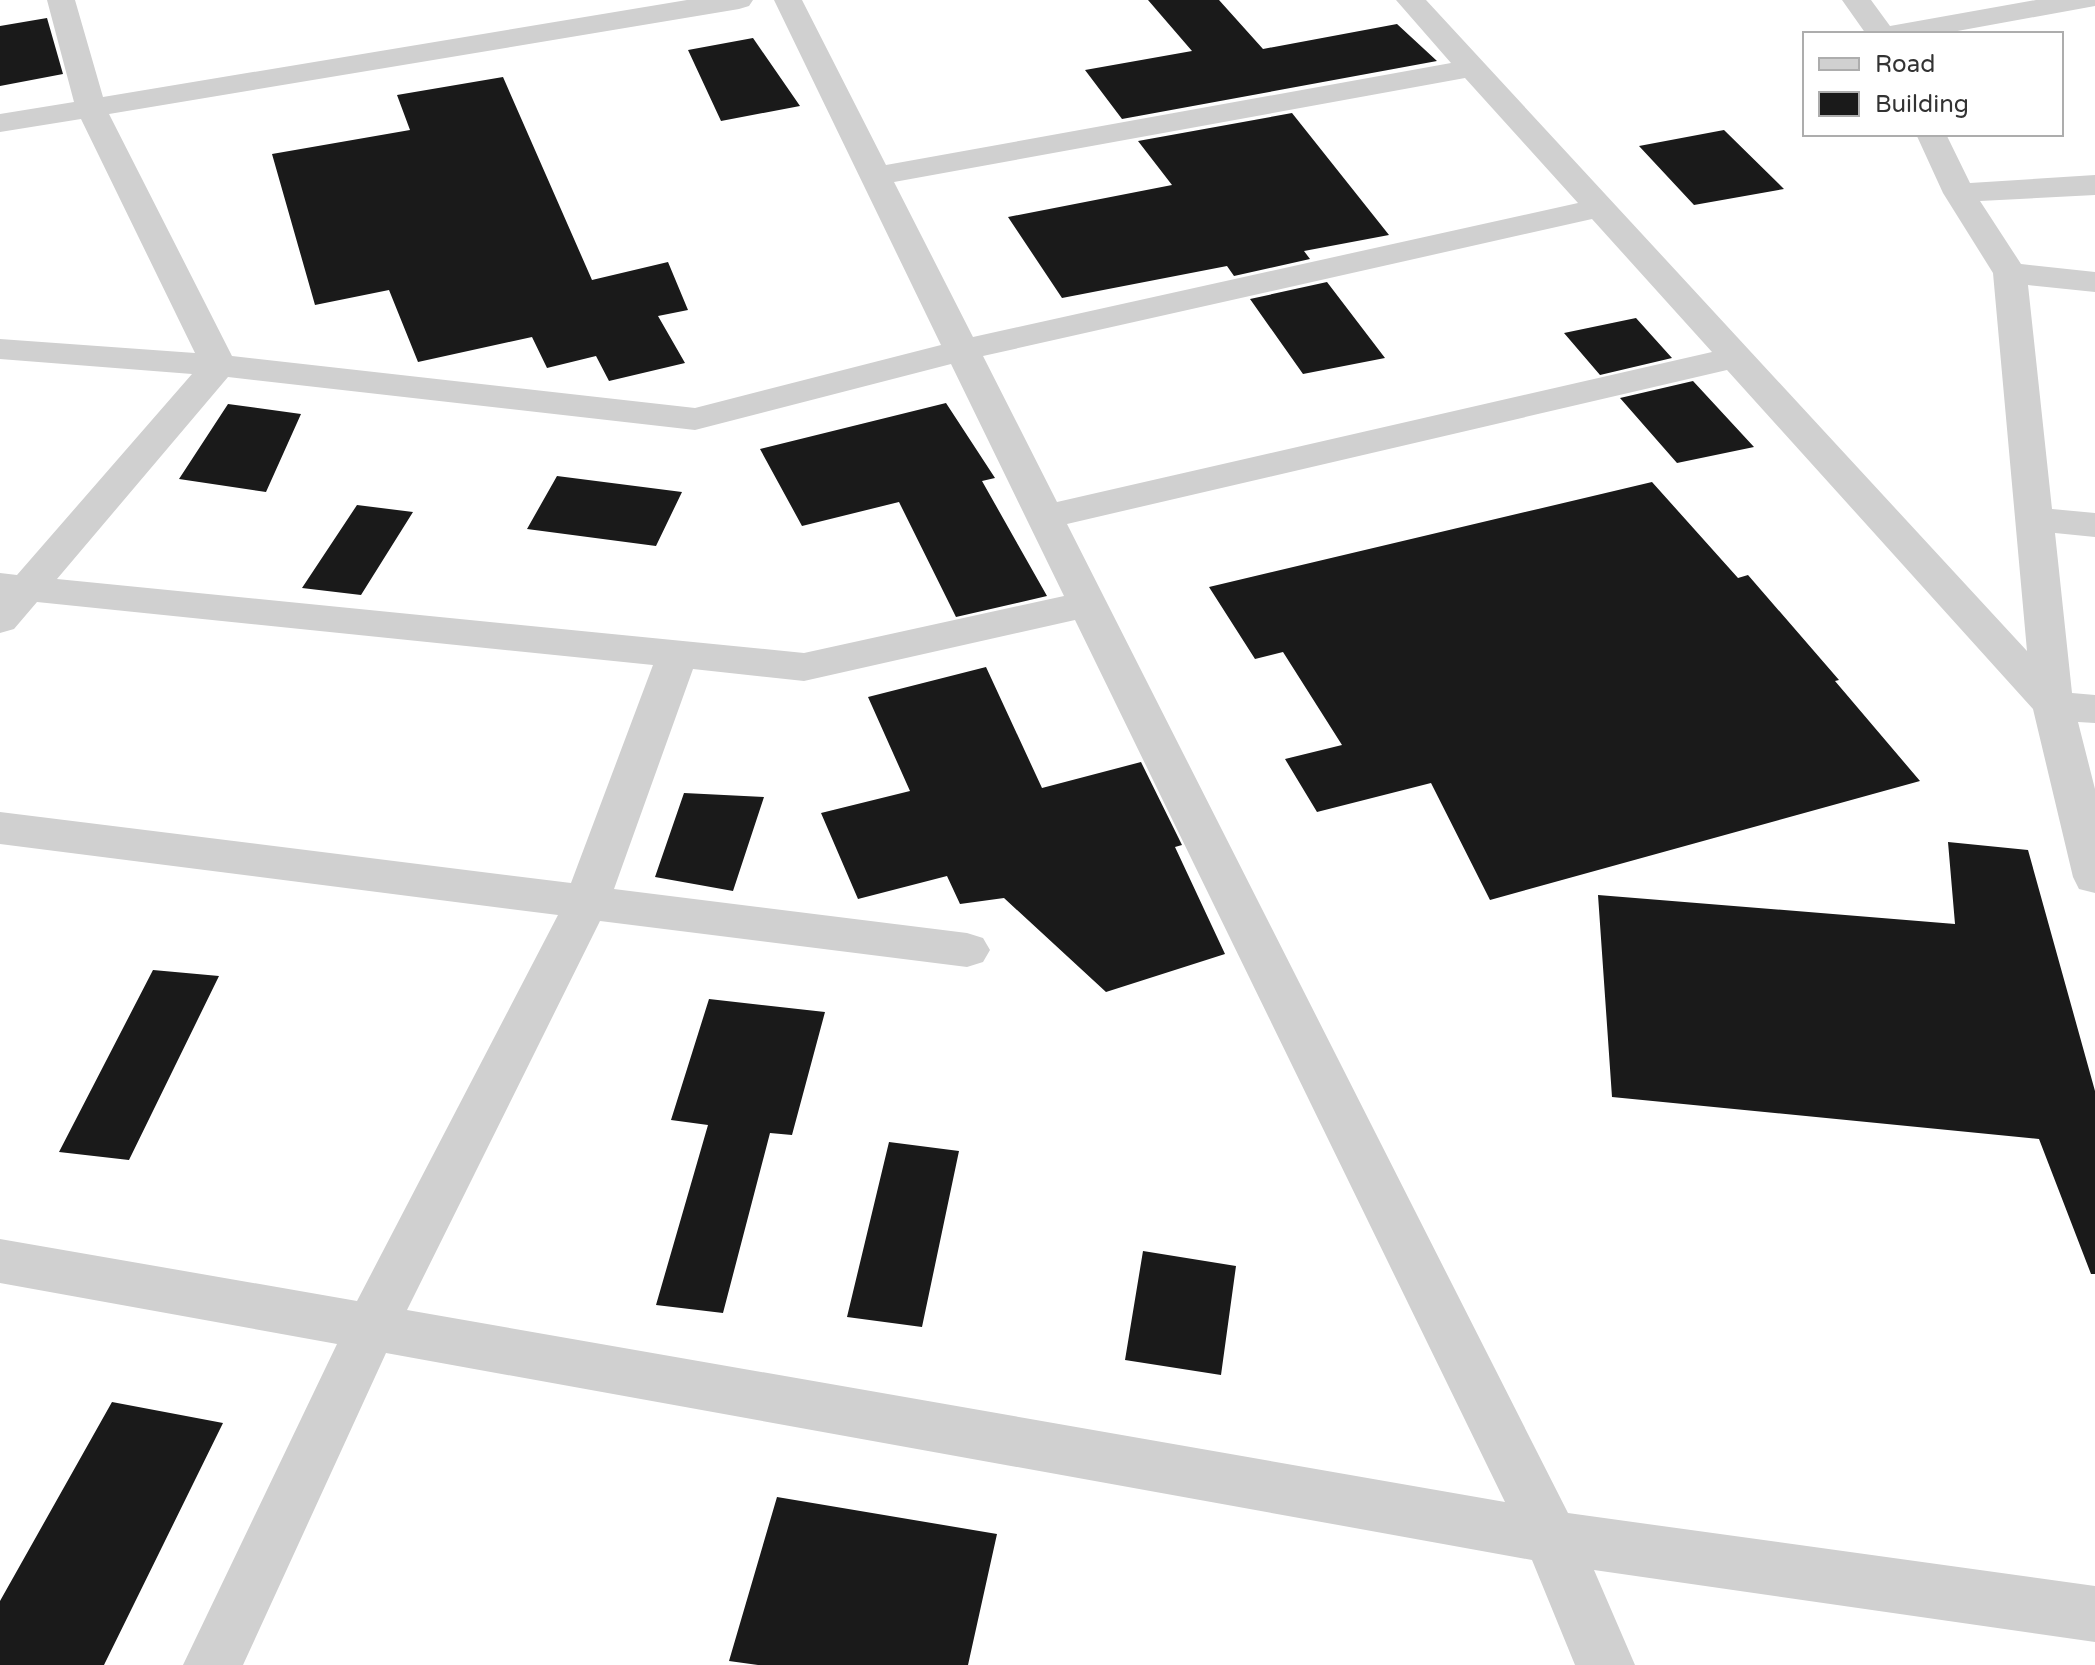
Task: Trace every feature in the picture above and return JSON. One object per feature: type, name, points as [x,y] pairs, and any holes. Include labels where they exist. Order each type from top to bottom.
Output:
[{"type":"street","points":[[61,0],[91,109],[219,365]]},
{"type":"street","points":[[0,123],[91,109],[630,8],[739,0]]},
{"type":"street","points":[[788,0],[1551,1537],[1605,1665]]},
{"type":"street","points":[[1410,0],[2053,705],[2095,709]]},
{"type":"street","points":[[1856,0],[1880,32]]},
{"type":"street","points":[[1903,32],[2085,0]]},
{"type":"street","points":[[876,176],[1472,68]]},
{"type":"street","points":[[1932,136],[1959,193],[2010,273],[2053,705],[2095,877]]},
{"type":"street","points":[[1959,193],[2095,185]]},
{"type":"street","points":[[0,349],[219,365],[695,419],[962,350],[1600,208]]},
{"type":"street","points":[[2010,273],[2095,282]]},
{"type":"street","points":[[1045,517],[1736,357]]},
{"type":"street","points":[[0,620],[13,587],[219,365]]},
{"type":"street","points":[[2035,519],[2095,525]]},
{"type":"street","points":[[13,587],[804,667],[1088,604]]},
{"type":"street","points":[[213,1665],[371,1328],[587,902],[678,654]]},
{"type":"street","points":[[0,828],[967,950]]},
{"type":"street","points":[[0,1261],[1551,1537],[2095,1614]]},
{"type":"building","points":[[1148,0],[1219,0],[1263,49],[1397,24],[1437,61],[1122,119],[1085,70],[1192,51]]},
{"type":"building","points":[[47,18],[63,74],[0,86],[0,26]]},
{"type":"building","points":[[753,38],[800,106],[721,121],[688,50]]},
{"type":"building","points":[[503,77],[592,280],[668,262],[688,310],[658,316],[685,363],[609,381],[596,356],[547,368],[532,337],[418,362],[389,290],[315,305],[272,154],[410,130],[397,95]]},
{"type":"building","points":[[1292,113],[1389,235],[1304,251],[1310,259],[1234,276],[1227,266],[1062,298],[1008,217],[1172,185],[1138,141]]},
{"type":"building","points":[[1724,130],[1784,189],[1694,205],[1639,146]]},
{"type":"building","points":[[1327,282],[1385,358],[1303,374],[1250,299]]},
{"type":"building","points":[[1636,318],[1672,358],[1600,375],[1564,333]]},
{"type":"building","points":[[1693,381],[1754,447],[1677,463],[1620,398]]},
{"type":"building","points":[[946,403],[995,478],[982,481],[1047,596],[956,617],[899,502],[802,526],[760,449]]},
{"type":"building","points":[[228,404],[301,414],[266,492],[179,479]]},
{"type":"building","points":[[557,476],[682,492],[656,546],[527,529]]},
{"type":"building","points":[[1652,482],[1738,578],[1748,575],[1839,680],[1835,681],[1920,781],[1490,900],[1431,783],[1317,812],[1285,759],[1342,745],[1283,652],[1255,659],[1209,587]]},
{"type":"building","points":[[357,505],[413,512],[361,595],[302,588]]},
{"type":"building","points":[[986,667],[1042,788],[1141,762],[1182,845],[1175,847],[1225,954],[1106,992],[1004,898],[960,904],[947,876],[858,899],[821,813],[910,791],[868,697]]},
{"type":"building","points":[[684,793],[764,797],[733,891],[655,877]]},
{"type":"building","points":[[1948,842],[2028,850],[2095,1091],[2095,1274],[2091,1274],[2039,1139],[1612,1097],[1598,895],[1955,924]]},
{"type":"building","points":[[153,970],[219,976],[129,1160],[59,1152]]},
{"type":"building","points":[[709,999],[825,1012],[792,1135],[770,1133],[723,1313],[656,1305],[708,1125],[671,1120]]},
{"type":"building","points":[[889,1142],[959,1151],[922,1327],[847,1317]]},
{"type":"building","points":[[1143,1251],[1236,1266],[1221,1375],[1125,1360]]},
{"type":"building","points":[[112,1402],[223,1423],[104,1665],[0,1665],[0,1601]]},
{"type":"building","points":[[777,1497],[997,1534],[968,1665],[758,1665],[729,1661]]}]
